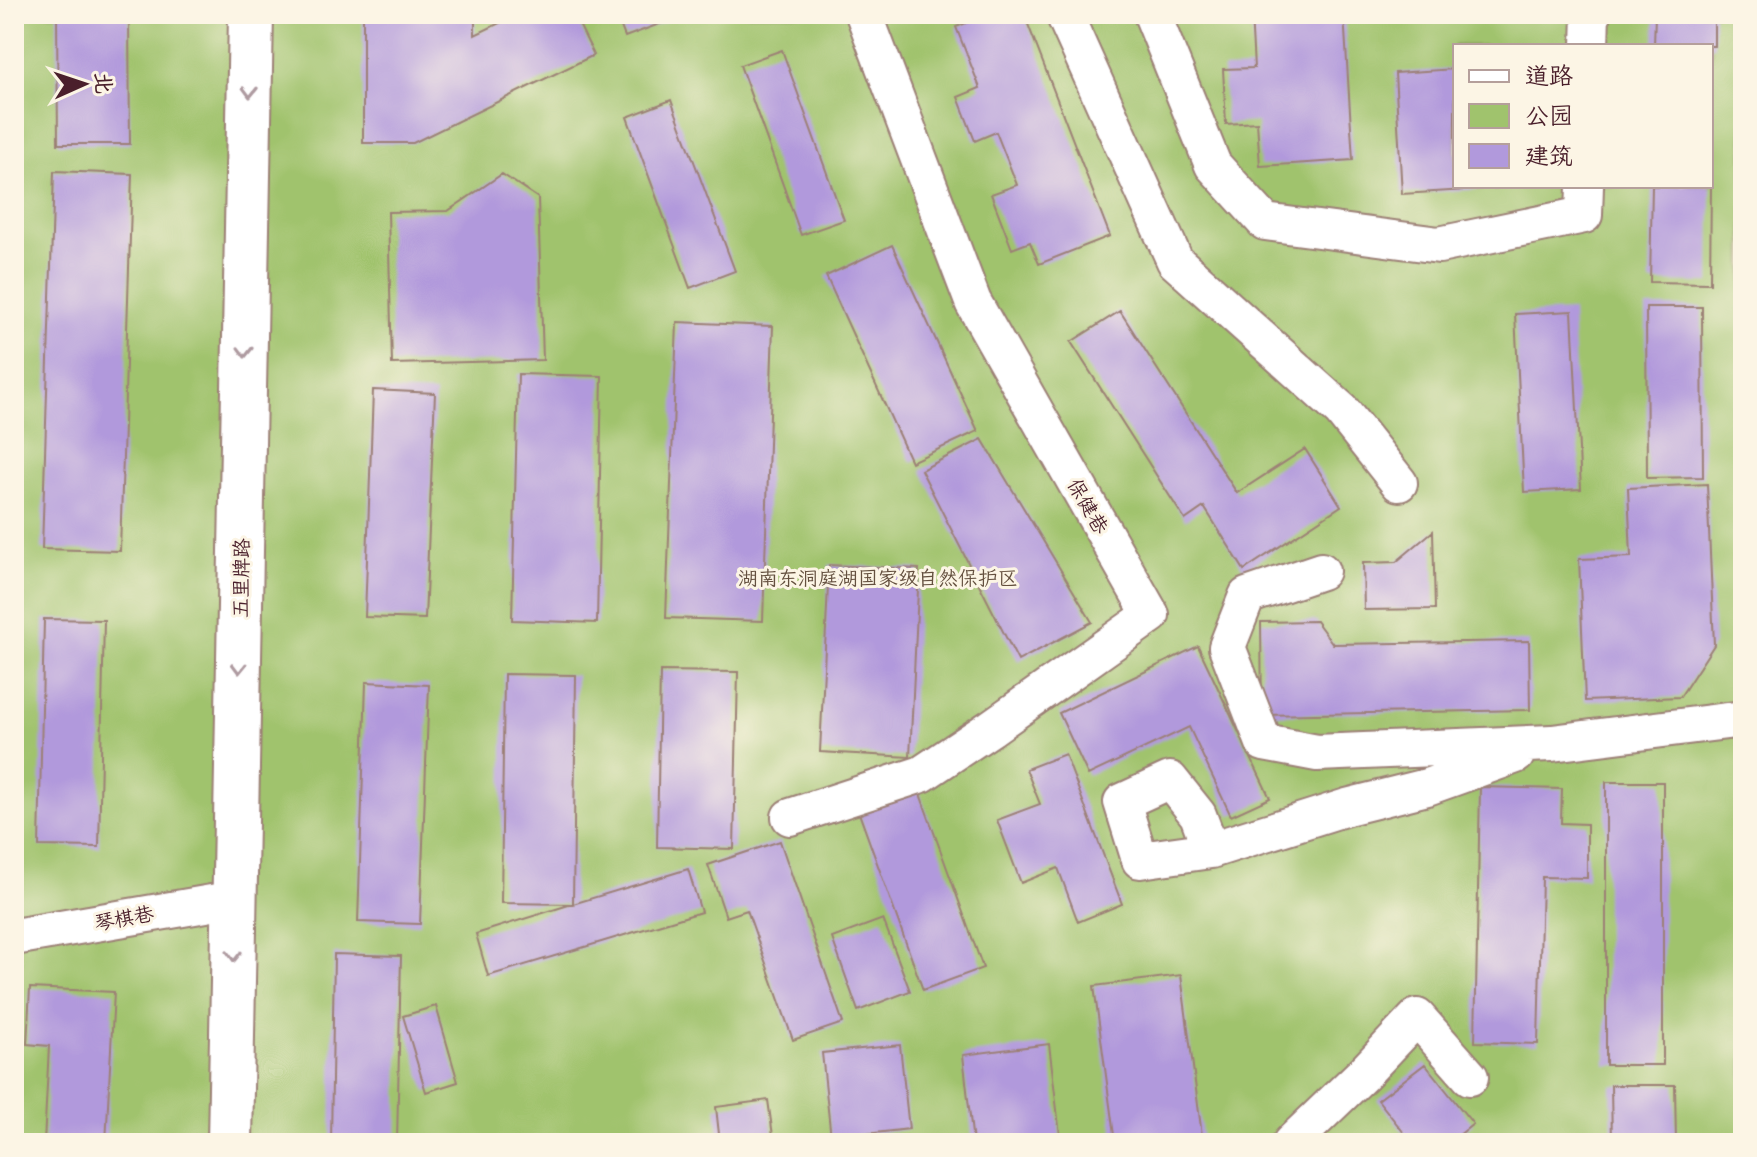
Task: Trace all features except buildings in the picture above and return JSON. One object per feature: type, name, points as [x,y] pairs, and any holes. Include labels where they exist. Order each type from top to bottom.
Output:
[{"type":"main road","name":"五里牌路","points":[[230,1143],[251,14]]},
{"type":"main road","name":"五里牌路","points":[[260,1143],[280,14]]},
{"type":"street","name":"保健巷","points":[[790,817],[922,774],[1151,615],[973,302],[864,14]]},
{"type":"street","points":[[1064,14],[1175,261],[1341,410],[1399,483]]},
{"type":"street","points":[[1152,14],[1213,165],[1265,222],[1439,245],[1584,215],[1585,188]]},
{"type":"street","points":[[1590,44],[1591,14]]},
{"type":"street","points":[[1321,571],[1247,596],[1227,647],[1264,743],[1317,753],[1552,743],[1743,719]]},
{"type":"street","points":[[1211,850],[1347,807],[1427,787],[1552,743]]},
{"type":"street","name":"琴棋巷","points":[[14,937],[235,899]]},
{"type":"street","points":[[1291,1143],[1417,1017],[1470,1077]]},
{"type":"green space","name":"湖南东洞庭湖国家级自然保护区","points":[[14,14],[1743,14],[1743,1143],[14,1143]]}]
